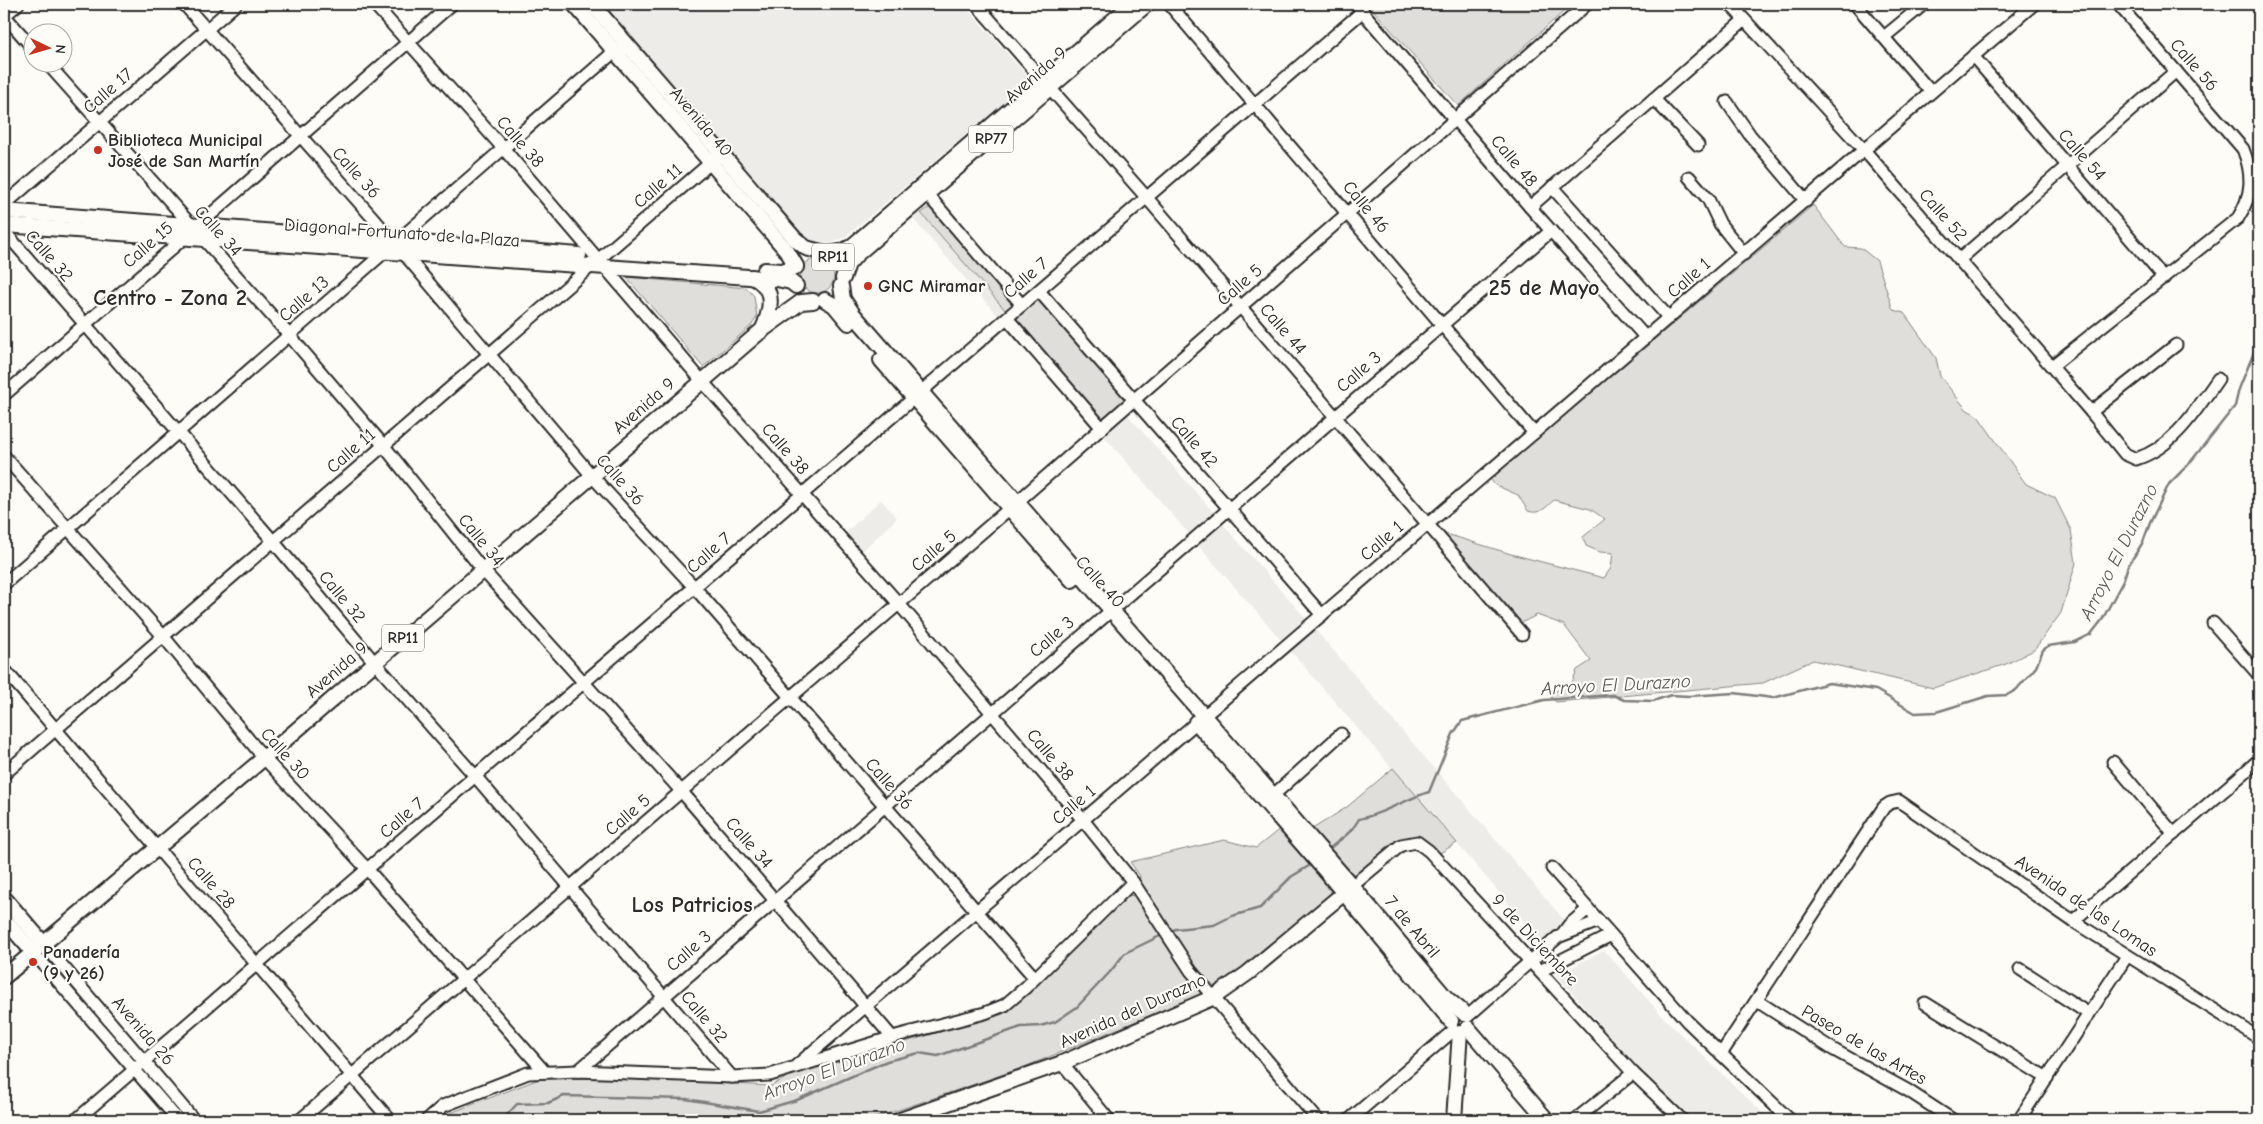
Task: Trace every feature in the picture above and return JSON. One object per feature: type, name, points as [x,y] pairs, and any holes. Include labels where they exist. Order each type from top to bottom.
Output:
[{"type":"main road","name":"Avenida 40","points":[[574,4],[716,158],[800,245],[825,253]]},
{"type":"main road","name":"Avenida 40","points":[[592,4],[631,49],[716,158],[796,267]]},
{"type":"main road","name":"Avenida 9","points":[[842,282],[851,260],[927,194],[1132,4]]},
{"type":"main road","name":"Avenida 9","points":[[825,253],[841,252],[850,247],[1147,4]]},
{"type":"main road","name":"Diagonal Fortunato de la Plaza","points":[[4,211],[192,231]]},
{"type":"main road","name":"Diagonal Fortunato de la Plaza","points":[[4,225],[192,231],[599,261],[770,270],[796,267]]},
{"type":"main road","name":"RP11","points":[[825,253],[840,264],[842,282],[832,297],[819,301],[804,297],[796,288],[796,267],[809,254],[825,253]]},
{"type":"main road","name":"Diagonal Fortunato de la Plaza","points":[[599,261],[777,279],[791,282],[796,288]]},
{"type":"main road","points":[[752,277],[764,283],[769,294],[769,312],[762,331]]},
{"type":"main road","name":"Calle 40","points":[[842,282],[843,299],[853,314],[918,395],[1327,865]]},
{"type":"main road","name":"Avenida 9","points":[[762,331],[796,294],[796,288]]},
{"type":"main road","name":"Avenida 9","points":[[4,977],[156,847],[264,758],[482,569],[762,331],[800,302],[819,301]]},
{"type":"main road","name":"Calle 40","points":[[819,301],[834,305],[918,395]]},
{"type":"main road","name":"7 de Abril","points":[[1327,865],[1447,999],[1461,1024],[1547,1120]]},
{"type":"main road","name":"Avenida del Durazno","points":[[900,1120],[1062,1063],[1214,997],[1248,973],[1348,889]]},
{"type":"main road","name":"Avenida 26","points":[[4,898],[38,948]]},
{"type":"main road","name":"Avenida 26","points":[[4,918],[38,948]]},
{"type":"main road","points":[[1454,1120],[1461,1024]]},
{"type":"street","points":[[18,4],[4,16],[22,36]]},
{"type":"street","name":"Calle 36","points":[[184,4],[490,353],[592,476],[695,588],[1034,977]]},
{"type":"street","name":"Calle 17","points":[[4,205],[236,4]]},
{"type":"street","name":"Calle 38","points":[[374,4],[407,44],[503,148],[702,382],[899,604],[1083,820],[1133,882],[1191,971],[1318,1120]]},
{"type":"street","name":"Calle 15","points":[[4,395],[452,4]]},
{"type":"street","name":"Calle 44","points":[[976,4],[1147,198],[1522,634]]},
{"type":"street","name":"Calle 46","points":[[1169,4],[1256,104],[1534,434]]},
{"type":"street","name":"Calle 5","points":[[300,1120],[1135,400],[1588,4]]},
{"type":"street","name":"Calle 52","points":[[1730,4],[1864,150],[2092,412],[2124,454],[2136,459],[2149,455],[2162,446],[2176,434],[2218,379]]},
{"type":"street","points":[[1855,4],[1930,91]]},
{"type":"street","points":[[1884,37],[1924,4]]},
{"type":"street","name":"Calle 1","points":[[544,1071],[736,1077],[770,1075],[796,1066],[1806,201],[1930,91],[2034,4]]},
{"type":"street","name":"Calle 56","points":[[2118,4],[2243,149],[2251,175],[2246,206],[2238,218],[2164,278]]},
{"type":"street","name":"Calle 7","points":[[76,1120],[1256,104],[1360,7]]},
{"type":"street","name":"Calle 48","points":[[1360,7],[1530,207],[1646,338]]},
{"type":"street","points":[[1530,207],[1744,20]]},
{"type":"street","points":[[615,50],[631,49]]},
{"type":"street","name":"Calle 13","points":[[4,584],[395,245],[615,50]]},
{"type":"street","name":"Calle 54","points":[[1974,56],[2164,278]]},
{"type":"street","points":[[1959,260],[2176,71]]},
{"type":"street","name":"Calle 34","points":[[55,72],[192,231],[289,335],[384,446],[482,569],[582,684],[682,792],[892,1037]]},
{"type":"street","points":[[1654,98],[1698,146]]},
{"type":"street","points":[[1726,102],[1742,121],[1750,136],[1806,201]]},
{"type":"street","name":"Calle 11","points":[[4,774],[716,158]]},
{"type":"street","points":[[1689,177],[1708,200],[1720,224],[1744,254]]},
{"type":"street","points":[[1552,187],[1669,318]]},
{"type":"street","points":[[927,194],[1022,305]]},
{"type":"street","name":"Calle 32","points":[[4,231],[663,996],[736,1077]]},
{"type":"street","name":"Calle 3","points":[[578,1071],[1551,231]]},
{"type":"street","points":[[2052,366],[2164,278]]},
{"type":"street","name":"Calle 42","points":[[1039,291],[1322,615]]},
{"type":"street","points":[[1007,318],[1102,428]]},
{"type":"street","points":[[2092,412],[2176,345]]},
{"type":"street","name":"Calle 30","points":[[4,456],[163,636],[264,758],[368,870],[544,1071]]},
{"type":"street","points":[[2213,623],[2259,675]]},
{"type":"street","name":"Calle 28","points":[[4,669],[259,964],[390,1120]]},
{"type":"street","points":[[1269,798],[1341,734]]},
{"type":"street","points":[[2073,921],[2259,760]]},
{"type":"street","points":[[2112,762],[2174,834]]},
{"type":"street","name":"Avenida de las Lomas","points":[[1757,1001],[1884,807],[1895,801],[1903,802],[2073,921],[2259,1038]]},
{"type":"street","name":"9 de Diciembre","points":[[1348,889],[1401,845],[1417,842],[1429,851],[1633,1073],[1682,1120]]},
{"type":"street","points":[[1552,868],[1687,1021],[1790,1120]]},
{"type":"street","points":[[796,1066],[892,1037],[985,1013],[1005,1005],[1133,882]]},
{"type":"street","points":[[1348,1120],[1461,1024],[1530,961],[1563,934],[1569,925],[1588,909]]},
{"type":"street","points":[[1563,934],[1599,921]]},
{"type":"street","points":[[1540,971],[1611,935]]},
{"type":"street","name":"Avenida 26","points":[[38,948],[144,1062],[194,1120]]},
{"type":"street","name":"Avenida 26","points":[[38,948],[135,1070],[178,1120]]},
{"type":"street","points":[[2019,1120],[2127,956]]},
{"type":"street","points":[[2020,969],[2089,1014]]},
{"type":"street","points":[[1722,1054],[1757,1001]]},
{"type":"street","name":"Paseo de las Artes","points":[[1757,1001],[1834,1050],[1907,1090],[1953,1120]]},
{"type":"street","points":[[1925,1003],[2047,1078]]},
{"type":"street","points":[[1062,1063],[1109,1120]]},
{"type":"street","points":[[427,1120],[443,1106],[457,1100],[528,1073],[544,1071]]},
{"type":"street","points":[[1575,1120],[1633,1073]]},
{"type":"shaded area","points":[[601,4],[963,4],[1031,80],[845,237],[832,243],[817,244],[804,238],[794,227]]},
{"type":"shaded area","points":[[1368,4],[1572,4],[1458,106]]},
{"type":"shaded area","points":[[927,205],[1016,304],[999,317],[913,219]]},
{"type":"shaded area","points":[[1813,205],[1845,247],[1861,248],[1877,261],[1893,310],[1904,313],[1936,358],[1940,376],[1966,409],[1978,416],[2026,484],[2055,498],[2071,530],[2076,563],[2061,613],[2034,650],[2006,664],[1933,688],[1813,660],[1763,683],[1556,702],[1548,694],[1571,685],[1577,670],[1591,661],[1564,625],[1537,615],[1519,624],[1440,532],[1511,554],[1604,578],[1611,568],[1613,553],[1600,552],[1586,546],[1583,537],[1605,519],[1590,509],[1554,500],[1539,511],[1528,511],[1518,495],[1495,485],[1490,479]]},
{"type":"shaded area","points":[[930,207],[1013,303],[1006,311],[921,213]]},
{"type":"shaded area","points":[[817,259],[829,264],[834,276],[829,288],[817,293],[805,288],[800,276],[805,264]]},
{"type":"shaded area","points":[[626,277],[747,288],[754,296],[757,317],[751,326],[703,367]]},
{"type":"shaded area","points":[[1039,298],[1126,398],[1100,420],[1013,320]]},
{"type":"shaded area","points":[[1127,414],[1214,513],[1189,534],[1103,435]]},
{"type":"shaded area","points":[[881,500],[897,518],[862,551],[845,533]]},
{"type":"shaded area","points":[[1221,522],[1308,621],[1283,642],[1197,544]]},
{"type":"shaded area","points":[[1314,628],[1566,922],[1542,942],[1290,650]]},
{"type":"shaded area","points":[[1393,768],[1457,843],[1440,853],[1428,843],[1416,838],[1406,838],[1395,842],[1385,849],[1355,876],[1331,855],[1311,830],[1347,807]]},
{"type":"shaded area","points":[[1281,828],[1316,868],[1333,895],[1219,987],[1022,1068],[869,1120],[439,1120],[445,1115],[539,1079],[621,1078],[771,1086],[793,1074],[1003,1014],[1125,895],[1137,896],[1140,876],[1130,862],[1224,840],[1256,848]]},
{"type":"shaded area","points":[[1604,950],[1665,1019],[1770,1120],[1689,1120],[1637,1067],[1557,975]]},
{"type":"waterway","name":"Arroyo El Durazno","points":[[1328,850],[1349,833],[1359,819],[1377,814],[1429,792],[1453,734],[1462,721],[1544,700],[1613,695],[1624,700],[1653,701],[1671,695],[1689,696],[1734,693],[1773,698],[1829,683],[1876,690],[1915,713],[1936,712],[1988,696],[2007,695],[2016,690],[2036,667],[2043,650],[2048,646],[2075,642],[2091,634],[2102,620],[2123,581],[2128,566],[2143,542],[2169,484],[2188,465],[2235,406],[2239,389],[2259,340]]},
{"type":"waterway","name":"Arroyo El Durazno","points":[[1169,932],[1176,929],[1214,925],[1232,916],[1260,908],[1291,877],[1312,864]]},
{"type":"waterway","name":"Arroyo El Durazno","points":[[492,1120],[505,1117],[517,1104],[548,1103],[564,1096],[686,1099],[759,1111],[797,1100],[887,1061],[919,1053],[938,1056],[1021,1027],[1040,1026],[1055,1022],[1077,1007],[1125,953],[1164,934]]},
{"type":"place","name":"Biblioteca Municipal José de San Martín","points":[[98,150]]},
{"type":"place","name":"GNC Miramar","points":[[868,286]]},
{"type":"place","name":"Panadería (9 y 26)","points":[[33,962]]},
{"type":"district","name":"25 de Mayo","points":[[1544,288]]},
{"type":"district","name":"Centro - Zona 2","points":[[170,298]]},
{"type":"district","name":"Los Patricios","points":[[692,905]]}]
